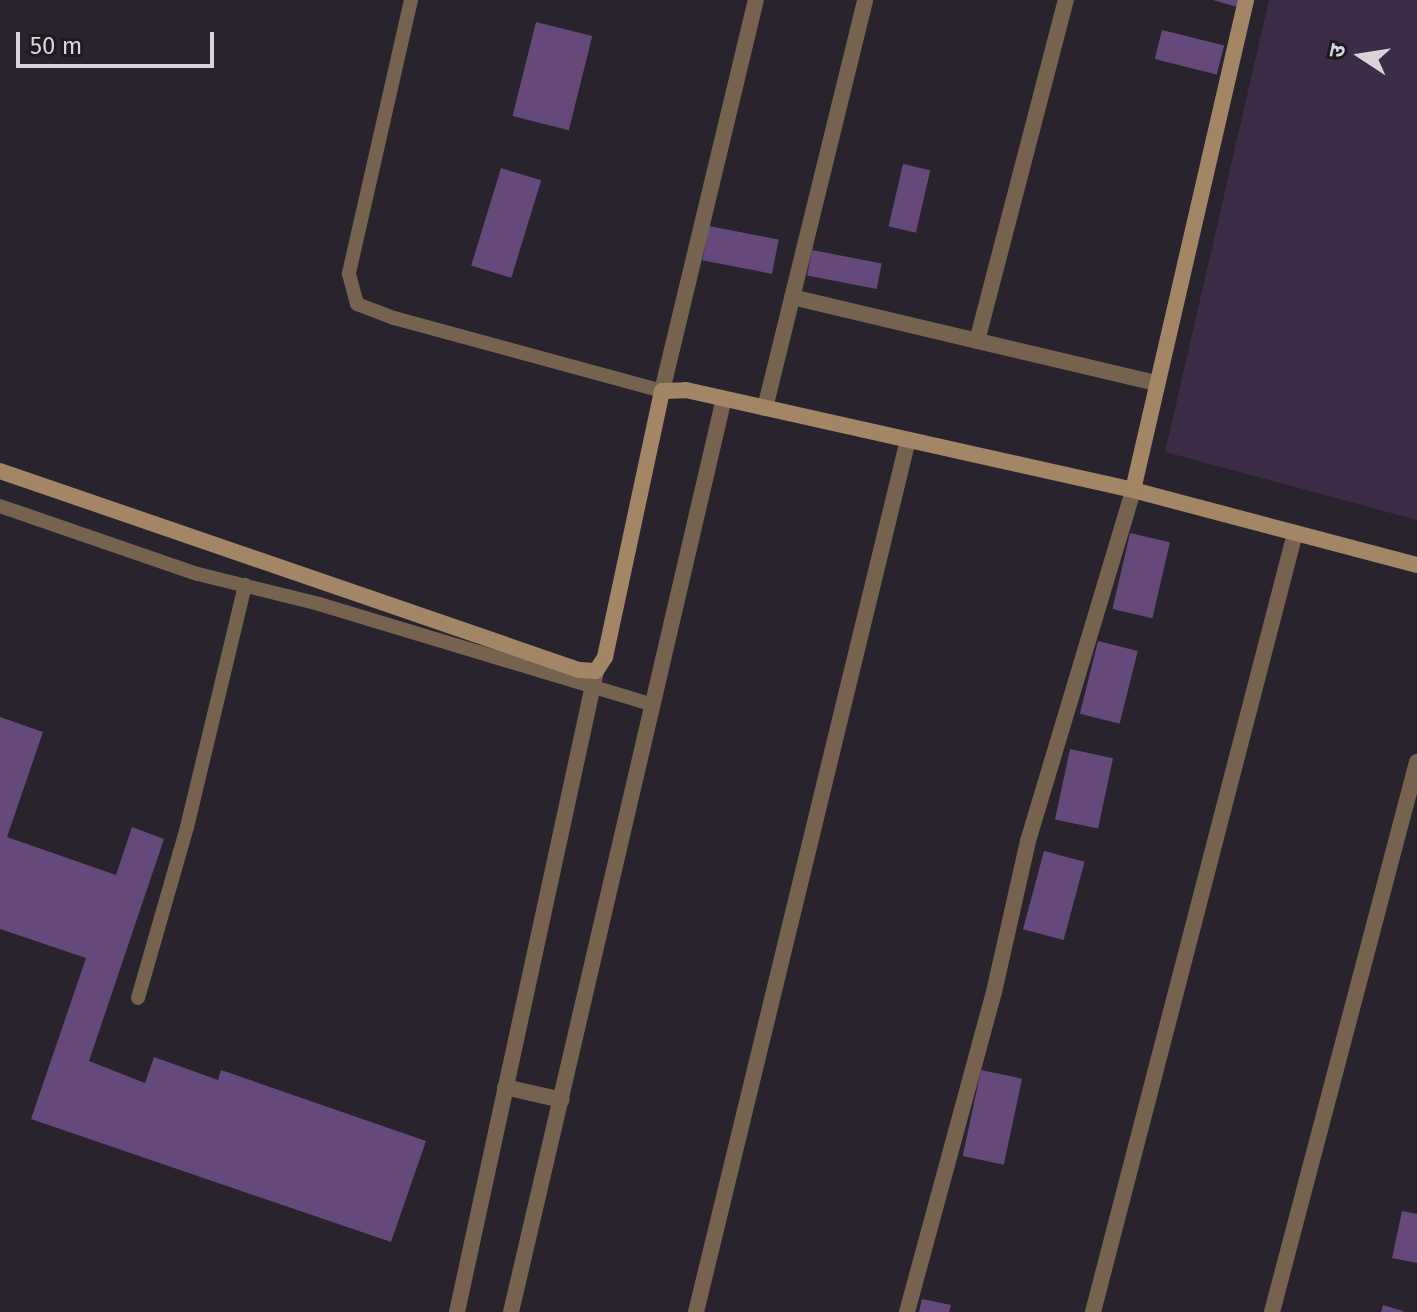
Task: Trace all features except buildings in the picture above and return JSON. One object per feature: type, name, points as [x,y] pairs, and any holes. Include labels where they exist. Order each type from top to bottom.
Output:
[{"type":"main road","points":[[1133,490],[1246,0]]},
{"type":"main road","points":[[0,471],[579,670],[596,671],[605,657],[662,391],[686,390],[1133,490],[1417,565]]},
{"type":"street","points":[[662,391],[756,0]]},
{"type":"street","points":[[765,408],[865,0]]},
{"type":"street","points":[[977,341],[1066,0]]},
{"type":"street","points":[[792,297],[1157,383]]},
{"type":"street","points":[[511,1312],[724,398]]},
{"type":"street","points":[[696,1312],[908,440]]},
{"type":"street","points":[[907,1312],[994,992],[1028,841],[1133,490]]},
{"type":"street","points":[[1093,1312],[1295,533]]},
{"type":"street","points":[[457,1312],[596,671]]},
{"type":"street","points":[[1272,1312],[1417,762]]},
{"type":"street","points":[[505,1087],[562,1100]]},
{"type":"lane","points":[[411,0],[349,274],[351,293],[357,304],[394,318],[662,391]]},
{"type":"lane","points":[[0,506],[198,574],[319,604],[653,705]]},
{"type":"lane","points":[[138,998],[187,827],[245,585]]},
{"type":"shaded area","points":[[1269,0],[1417,0],[1417,520],[1165,452]]}]
